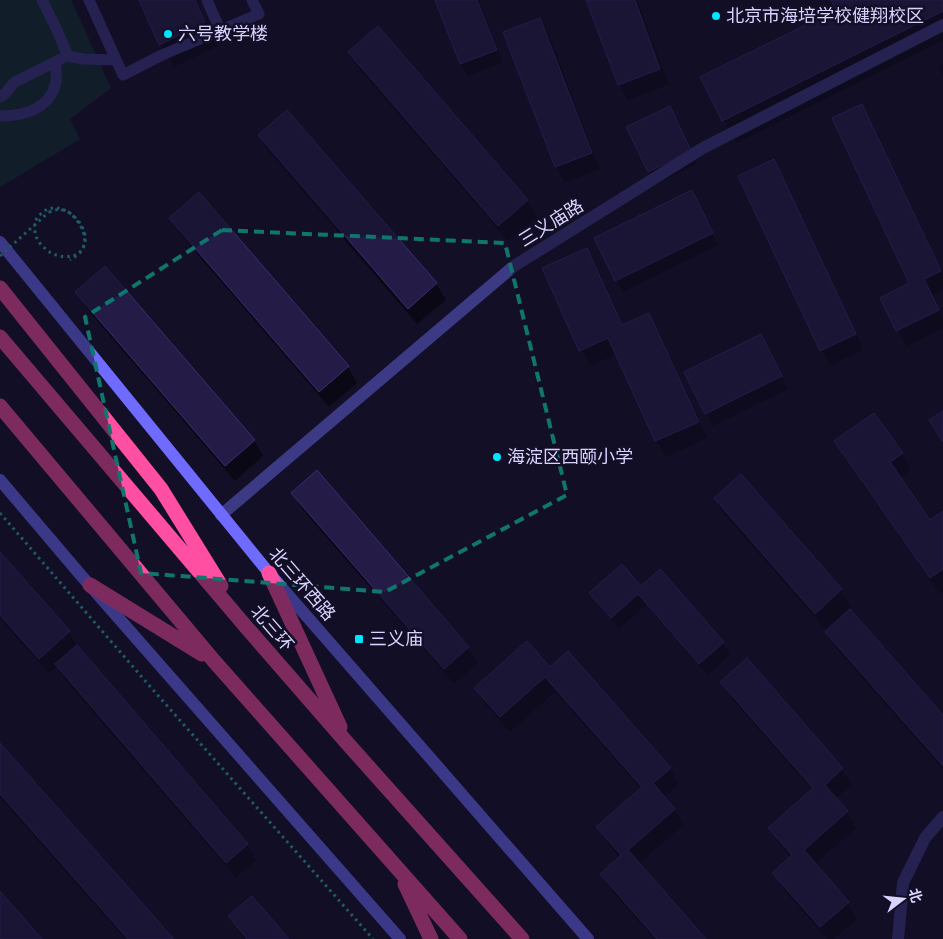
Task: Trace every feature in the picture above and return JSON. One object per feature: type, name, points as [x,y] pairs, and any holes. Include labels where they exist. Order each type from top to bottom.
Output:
[{"type":"highway","points":[[0,288],[161,489],[247,628]]},
{"type":"highway","name":"北三环","points":[[0,337],[247,628],[522,939]]},
{"type":"highway","points":[[0,406],[214,661],[460,939]]},
{"type":"highway","points":[[269,573],[348,744]]},
{"type":"highway","points":[[90,586],[214,661]]},
{"type":"highway","points":[[398,869],[431,939]]},
{"type":"street","name":"三义庙路","points":[[221,515],[514,266],[703,148],[943,26]]},
{"type":"street","name":"北三环西路","points":[[0,242],[269,573],[588,939]]},
{"type":"street","points":[[0,480],[90,586],[400,939]]},
{"type":"street","points":[[898,939],[903,883],[925,838],[943,817]]},
{"type":"lane","points":[[42,0],[68,56]]},
{"type":"lane","points":[[89,0],[123,75],[162,55],[258,14],[252,0]]},
{"type":"lane","points":[[207,0],[220,30]]},
{"type":"lane","points":[[0,97],[5,95],[14,82],[68,56],[115,60]]},
{"type":"lane","points":[[0,116],[12,116],[29,112],[44,104],[51,96],[56,82],[55,62]]},
{"type":"path","points":[[0,256],[28,231],[35,224],[49,212],[59,209],[69,213],[82,228],[84,245],[80,252],[72,257],[62,258],[52,254],[42,246],[34,235],[34,228],[35,221],[44,211],[55,207],[65,210],[75,217],[83,227],[86,240],[83,249],[70,260]]},
{"type":"path","points":[[0,513],[373,939]]},
{"type":"highlighted area","points":[[222,230],[505,243],[567,495],[385,592],[141,573],[85,317]]},
{"type":"green space","points":[[0,0],[71,0],[111,88],[70,119],[80,139],[0,187]]},
{"type":"building","name":"六号教学楼","points":[[139,0],[195,0],[205,22],[159,45]]},
{"type":"building","points":[[435,0],[477,0],[497,50],[460,64]]},
{"type":"building","points":[[586,0],[635,0],[660,69],[618,85]]},
{"type":"building","points":[[831,0],[943,0],[943,11],[722,121],[700,77],[836,10]]},
{"type":"building","points":[[540,18],[592,153],[555,167],[503,32]]},
{"type":"building","points":[[378,26],[528,200],[498,226],[348,52]]},
{"type":"building","points":[[862,104],[941,271],[924,279],[939,310],[896,331],[880,298],[909,283],[832,118]]},
{"type":"building","points":[[670,106],[691,151],[648,172],[626,127]]},
{"type":"building","points":[[287,110],[437,283],[408,309],[258,135]]},
{"type":"building","points":[[774,159],[856,334],[820,351],[738,176]]},
{"type":"building","points":[[692,190],[713,233],[615,281],[594,238]]},
{"type":"building","points":[[199,192],[349,366],[319,392],[169,218]]},
{"type":"building","points":[[587,248],[622,325],[649,313],[699,422],[655,441],[608,338],[579,351],[542,268]]},
{"type":"building","points":[[105,266],[255,440],[225,466],[75,292]]},
{"type":"building","points":[[761,334],[782,376],[705,414],[684,372]]},
{"type":"building","points":[[943,411],[943,442],[929,420]]},
{"type":"building","points":[[874,413],[903,453],[890,462],[930,520],[943,511],[943,569],[930,578],[834,441]]},
{"type":"building","points":[[317,470],[469,647],[444,669],[291,493]]},
{"type":"building","points":[[741,474],[842,589],[815,614],[714,498]]},
{"type":"building","points":[[0,552],[70,631],[39,659],[0,615]]},
{"type":"building","points":[[622,564],[641,586],[660,569],[724,642],[699,664],[638,594],[611,618],[589,593]]},
{"type":"building","points":[[850,609],[943,715],[943,766],[825,632]]},
{"type":"building","points":[[527,641],[550,667],[568,651],[671,768],[653,783],[675,809],[628,850],[706,939],[657,939],[600,874],[621,855],[596,827],[642,787],[545,677],[500,717],[474,688]]},
{"type":"building","points":[[77,645],[248,844],[226,863],[55,664]]},
{"type":"building","points":[[747,658],[843,768],[825,785],[848,811],[804,850],[849,902],[820,927],[772,873],[792,855],[768,828],[813,788],[720,682]]},
{"type":"building","points":[[0,743],[173,939],[128,939],[0,794]]},
{"type":"building","points":[[0,891],[42,939],[0,939]]},
{"type":"building","points":[[252,896],[289,939],[247,939],[228,916]]},
{"type":"place","name":"北京市海培学校健翔校区","points":[[716,16]]},
{"type":"place","name":"六号教学楼","points":[[168,34]]},
{"type":"place","name":"海淀区西颐小学","points":[[497,457]]},
{"type":"place","name":"三义庙","points":[[359,639]]}]
